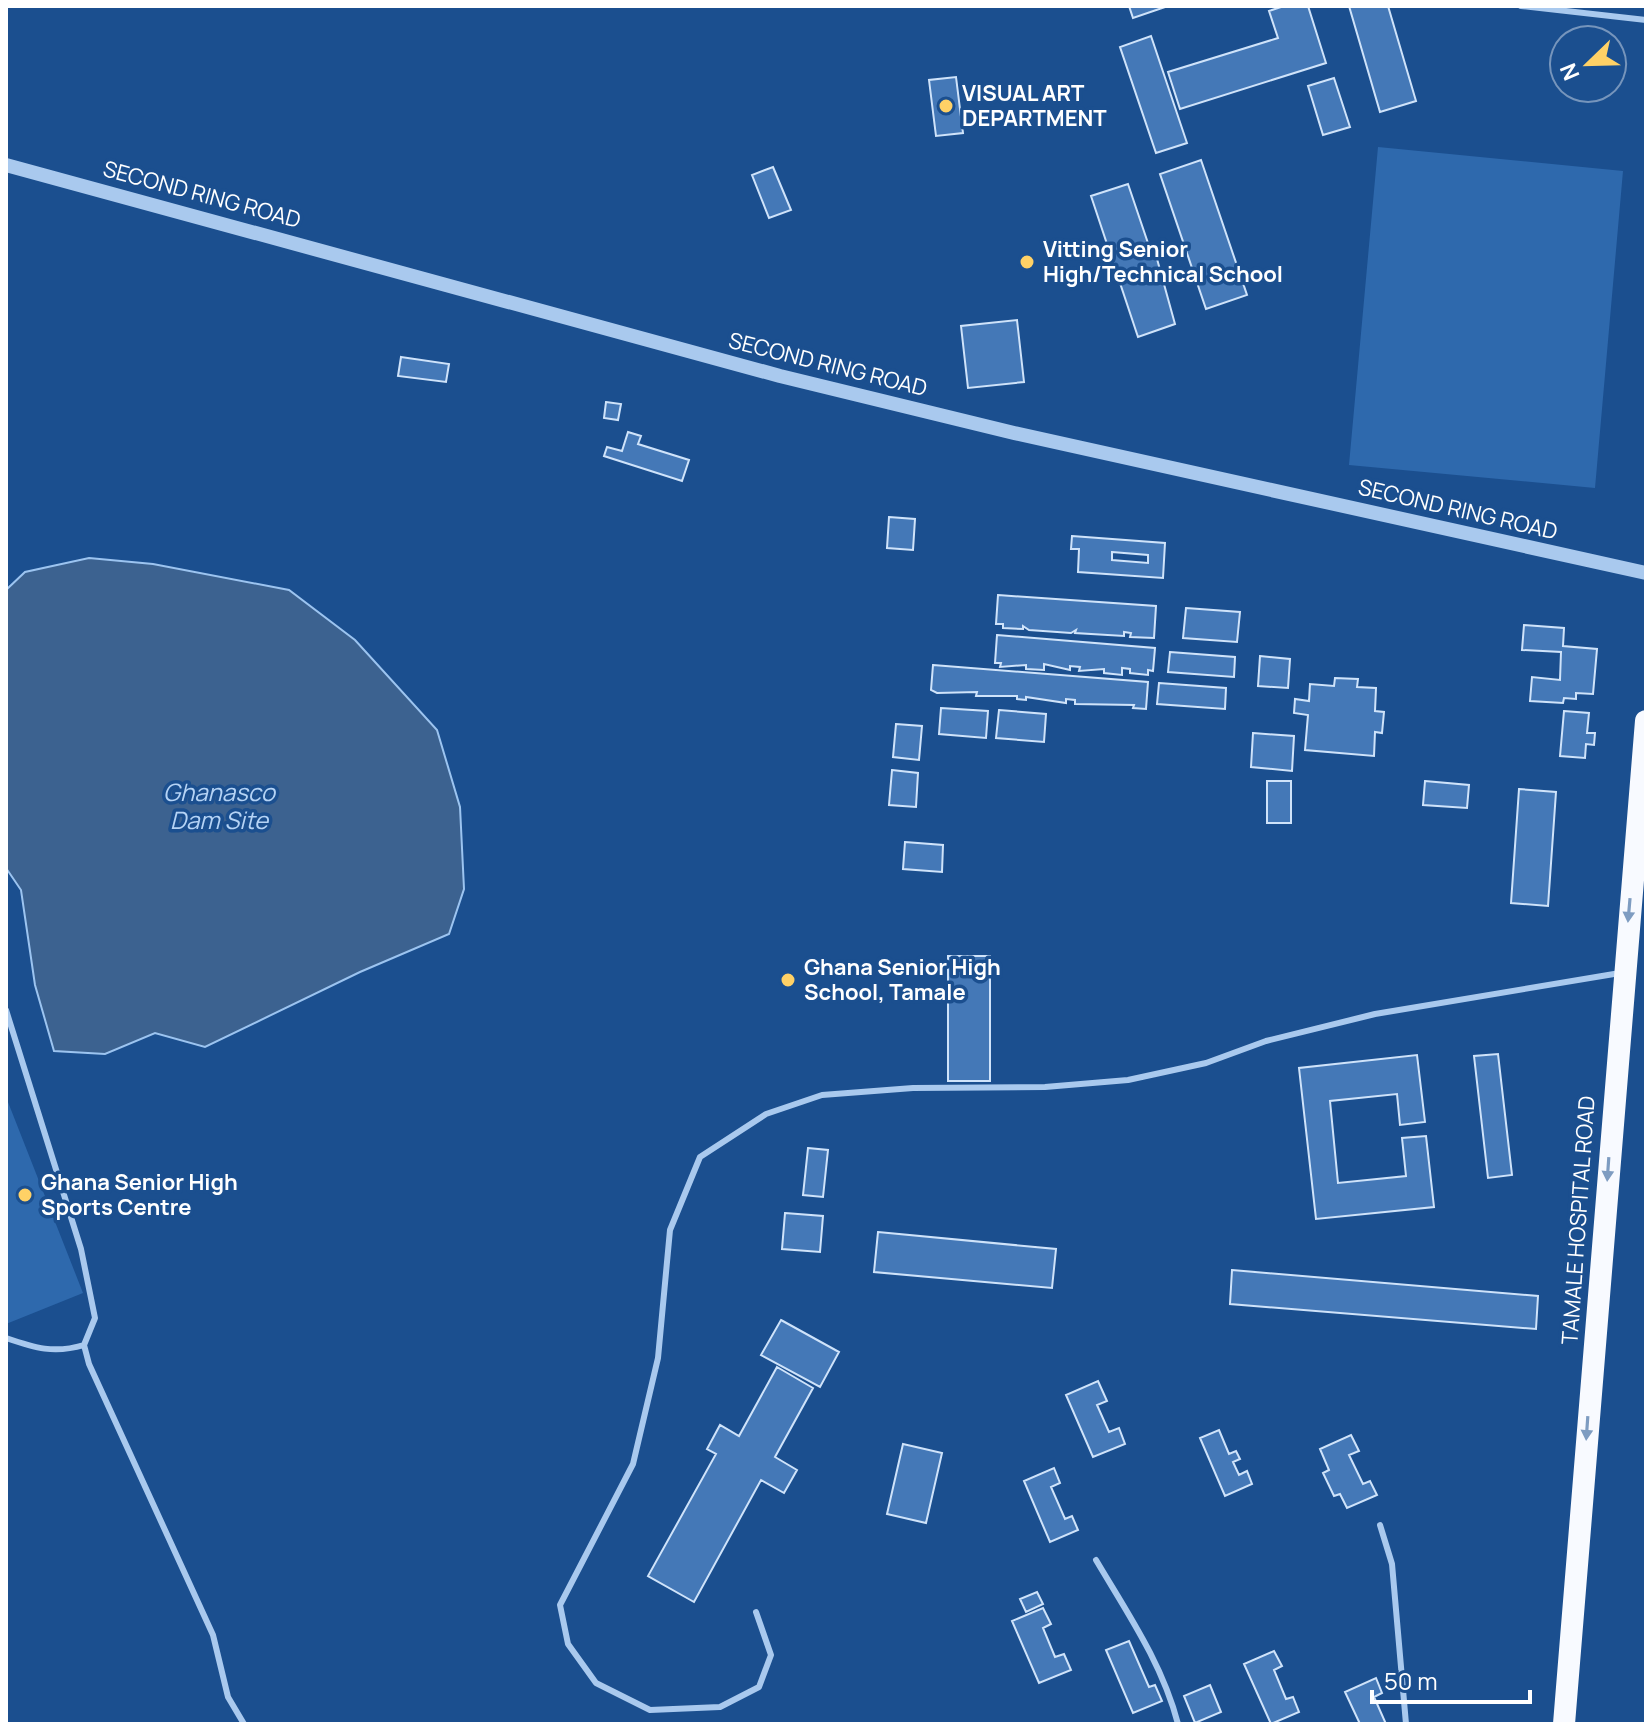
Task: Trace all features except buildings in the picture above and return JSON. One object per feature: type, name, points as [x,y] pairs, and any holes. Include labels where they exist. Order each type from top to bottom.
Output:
[{"type":"highway","name":"TAMALE HOSPITAL ROAD","points":[[1564,1724],[1646,721]]},
{"type":"street","name":"SECOND RING ROAD","points":[[6,165],[780,376],[1014,433],[1646,573]]},
{"type":"lane","points":[[1521,6],[1646,20]]},
{"type":"lane","points":[[756,1612],[771,1655],[759,1687],[720,1707],[650,1710],[596,1683],[568,1644],[560,1605],[633,1464],[658,1358],[670,1230],[700,1157],[766,1114],[822,1095],[913,1088],[1045,1087],[1128,1080],[1206,1063],[1266,1041],[1375,1014],[1623,973]]},
{"type":"lane","points":[[6,1010],[81,1249],[95,1318],[84,1345],[213,1635],[228,1697],[244,1724]]},
{"type":"lane","points":[[6,1338],[44,1350],[64,1351],[84,1345]]},
{"type":"lane","points":[[1380,1525],[1392,1564],[1406,1724]]},
{"type":"lane","points":[[1096,1560],[1154,1657],[1168,1686],[1178,1724]]},
{"type":"shaded area","points":[[1378,147],[1623,171],[1595,488],[1349,465]]},
{"type":"shaded area","name":"Ghana Senior High Sports Centre","points":[[6,1097],[83,1293],[6,1324]]},
{"type":"water","name":"Ghanasco Dam Site","points":[[89,558],[153,564],[289,590],[355,640],[437,730],[460,807],[464,889],[449,934],[360,972],[205,1047],[155,1033],[105,1054],[54,1051],[35,985],[21,890],[6,868],[6,590],[25,572]]},
{"type":"place","name":"VISUAL ART DEPARTMENT","points":[[946,106]]},
{"type":"place","name":"Vitting Senior High/Technical School","points":[[1027,262]]},
{"type":"place","name":"Ghana Senior High School, Tamale","points":[[788,980]]},
{"type":"place","name":"Ghana Senior High Sports Centre","points":[[25,1195]]}]
